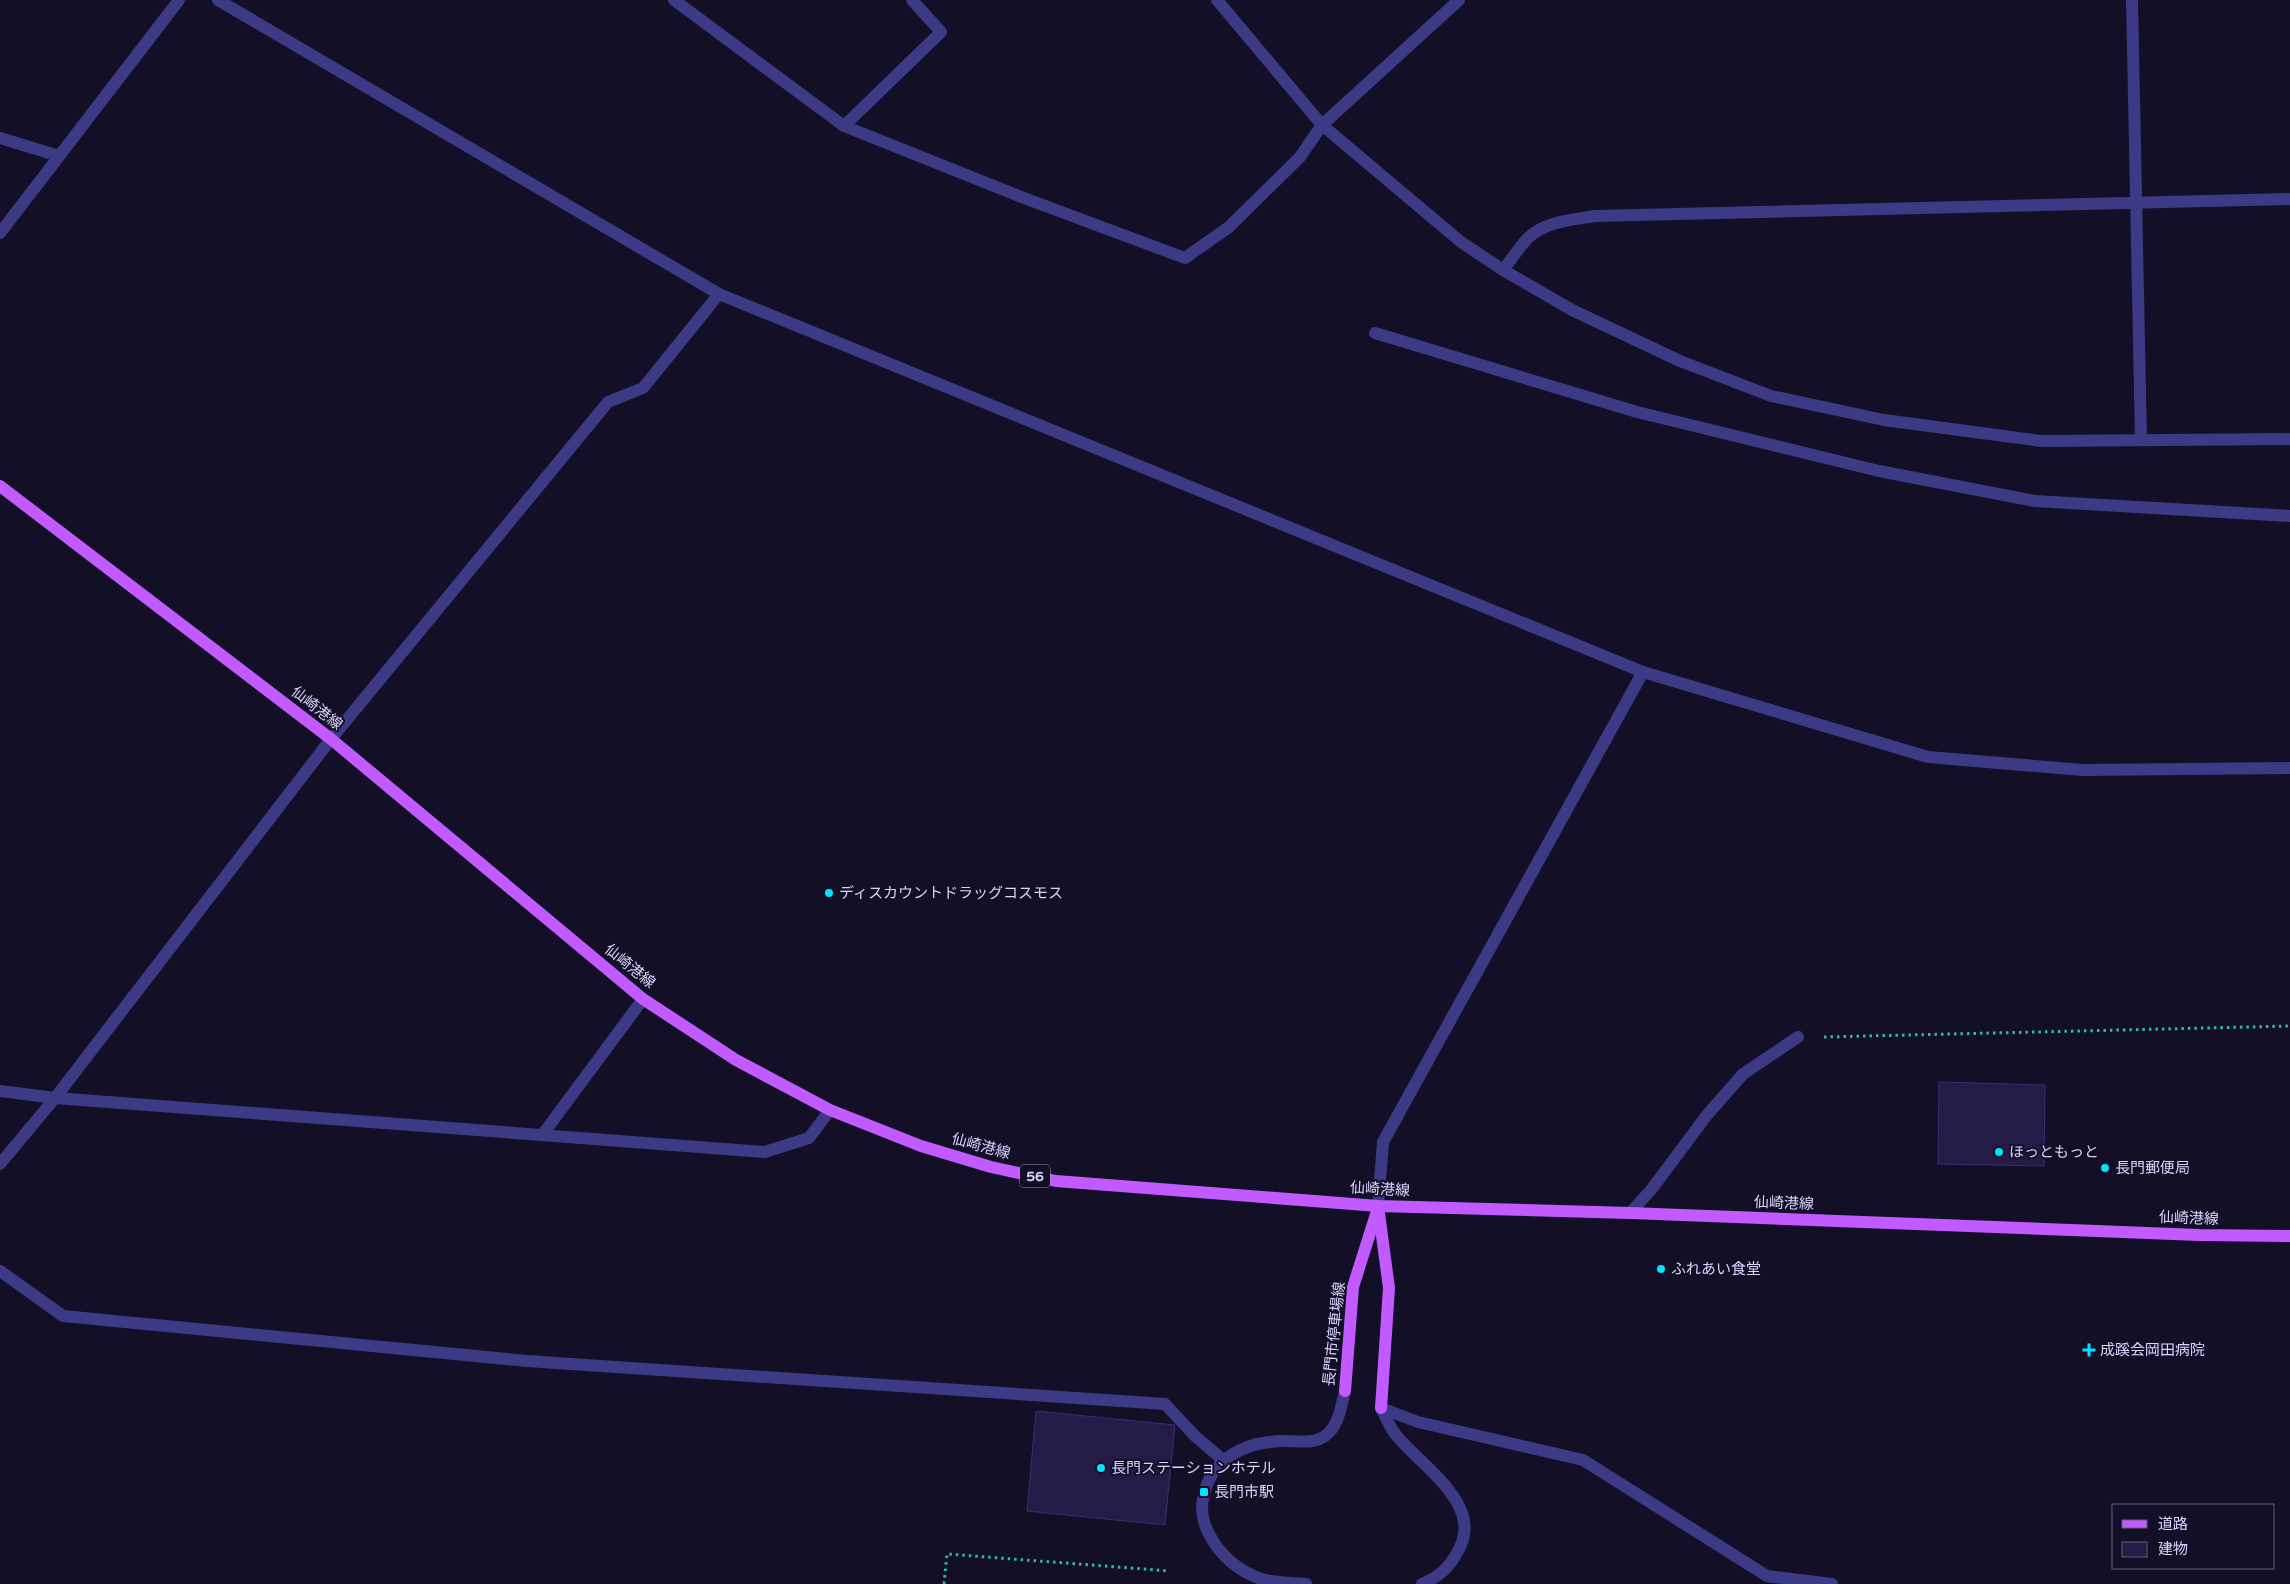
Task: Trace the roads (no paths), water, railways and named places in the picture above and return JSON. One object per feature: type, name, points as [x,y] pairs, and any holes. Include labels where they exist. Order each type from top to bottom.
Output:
[{"type":"main road","name":"仙崎港線","points":[[0,486],[331,739],[643,999],[736,1060],[830,1110],[921,1146],[991,1166],[1056,1181],[1378,1206],[1630,1213],[2199,1235],[2290,1236]]},
{"type":"main road","name":"長門市停車場線","points":[[1345,1391],[1353,1287],[1378,1206]]},
{"type":"main road","points":[[1378,1206],[1389,1288],[1381,1408]]},
{"type":"street","points":[[0,232],[179,0]]},
{"type":"street","points":[[218,0],[719,294],[1643,672],[1928,757],[2083,770],[2290,768]]},
{"type":"street","points":[[674,0],[844,126],[1024,198],[1185,258],[1229,227],[1300,157],[1322,124],[1459,0]]},
{"type":"street","points":[[844,126],[940,32],[912,0]]},
{"type":"street","points":[[1217,0],[1322,124],[1461,242],[1503,270],[1572,310],[1680,362],[1771,396],[1884,420],[2041,441],[2290,439]]},
{"type":"street","points":[[2132,0],[2141,440]]},
{"type":"street","points":[[0,138],[59,156]]},
{"type":"street","points":[[1503,270],[1527,238],[1541,228],[1563,221],[1595,216],[2290,198]]},
{"type":"street","points":[[0,1164],[56,1098],[331,739],[608,402],[644,388],[719,294]]},
{"type":"street","points":[[1375,333],[1637,412],[1879,471],[2035,501],[2290,516]]},
{"type":"street","points":[[1378,1206],[1383,1142],[1643,672]]},
{"type":"street","points":[[543,1134],[643,999]]},
{"type":"street","points":[[1630,1213],[1652,1190],[1706,1115],[1743,1074],[1798,1037]]},
{"type":"street","points":[[0,1091],[56,1098],[765,1152],[809,1138],[830,1110]]},
{"type":"street","points":[[0,1271],[63,1316],[527,1361],[1165,1404],[1195,1436],[1223,1460]]},
{"type":"street","name":"長門市停車場線","points":[[1306,1584],[1265,1582],[1239,1568],[1224,1556],[1214,1543],[1205,1525],[1201,1508],[1204,1492],[1214,1470],[1223,1460],[1237,1450],[1253,1444],[1280,1441],[1308,1442],[1325,1436],[1338,1418],[1345,1391]]},
{"type":"street","points":[[1381,1408],[1395,1434],[1451,1493],[1460,1506],[1466,1526],[1463,1543],[1440,1581],[1422,1584]]},
{"type":"street","points":[[1381,1408],[1418,1422],[1583,1460],[1767,1576],[1832,1584]]},
{"type":"place","name":"ディスカウントドラッグコスモス","points":[[829,893]]},
{"type":"place","name":"ほっともっと","points":[[1999,1152]]},
{"type":"place","name":"長門郵便局","points":[[2105,1168]]},
{"type":"place","name":"ふれあい食堂","points":[[1661,1269]]},
{"type":"place","name":"成蹊会岡田病院","points":[[2089,1350]]},
{"type":"place","name":"長門ステーションホテル","points":[[1101,1468]]},
{"type":"place","name":"長門市駅","points":[[1204,1492]]}]
